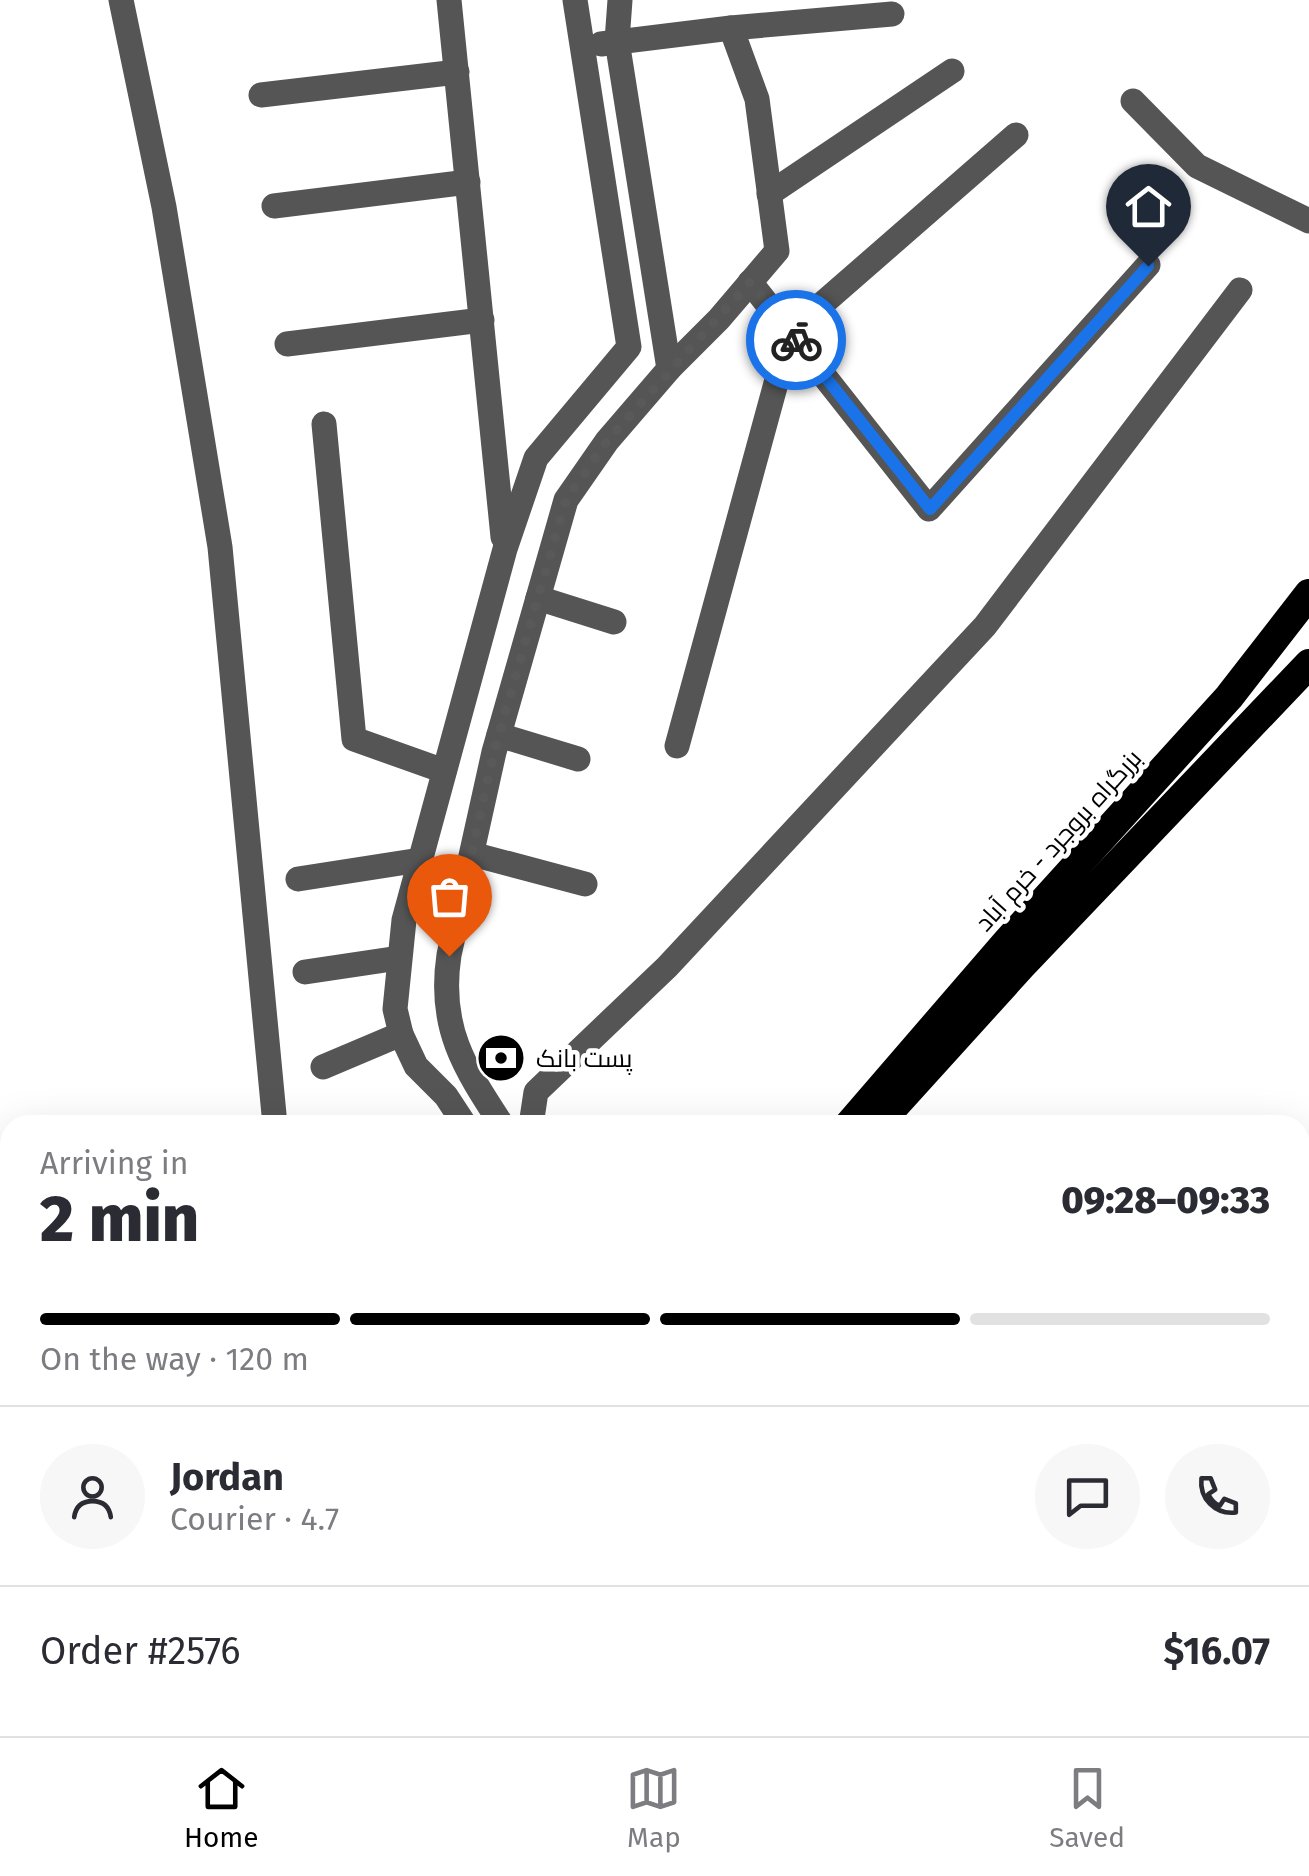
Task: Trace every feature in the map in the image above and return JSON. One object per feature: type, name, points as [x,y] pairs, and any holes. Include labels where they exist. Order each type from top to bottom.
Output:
[{"type":"highway","name":"بزرگراه بروجرد - خرم آباد","points":[[858,1115],[1006,942],[1228,696],[1309,594]]},
{"type":"highway","points":[[886,1115],[1309,664]]},
{"type":"street","points":[[121,0],[168,225],[220,548],[273,1115]]},
{"type":"street","points":[[450,0],[505,549]]},
{"type":"street","points":[[458,1115],[446,1096],[416,1066],[401,1034],[395,1008],[404,920],[505,549],[536,458],[629,347],[574,0]]},
{"type":"street","points":[[620,0],[617,41],[669,369]]},
{"type":"street","points":[[582,46],[892,14]]},
{"type":"street","points":[[495,1115],[470,1076],[448,1023],[444,988],[496,744],[566,500],[607,441],[777,251],[757,99],[731,28]]},
{"type":"street","points":[[769,194],[952,70]]},
{"type":"street","points":[[261,95],[457,72]]},
{"type":"street","points":[[1133,101],[1197,166],[1309,220]]},
{"type":"street","points":[[677,746],[790,332],[1016,134]]},
{"type":"street","points":[[274,206],[468,182]]},
{"type":"street","points":[[750,282],[930,509],[1148,266]]},
{"type":"street","points":[[533,1115],[536,1092],[667,967],[985,626],[1240,290]]},
{"type":"street","points":[[287,344],[482,320]]},
{"type":"street","points":[[564,423],[607,441]]},
{"type":"street","points":[[324,424],[354,739],[444,771]]},
{"type":"street","points":[[538,598],[614,622]]},
{"type":"street","points":[[452,742],[496,744],[578,758]]},
{"type":"street","points":[[472,854],[585,884]]},
{"type":"street","points":[[298,879],[420,860]]},
{"type":"street","points":[[305,972],[400,958]]},
{"type":"street","points":[[323,1067],[401,1034]]},
{"type":"way so far","points":[[449,956],[494,752],[566,500],[607,441],[750,282],[796,340]]},
{"type":"place","name":"پست بانک","points":[[501,1058]]},
{"type":"route","points":[[796,340],[930,509],[1148,266]]}]
